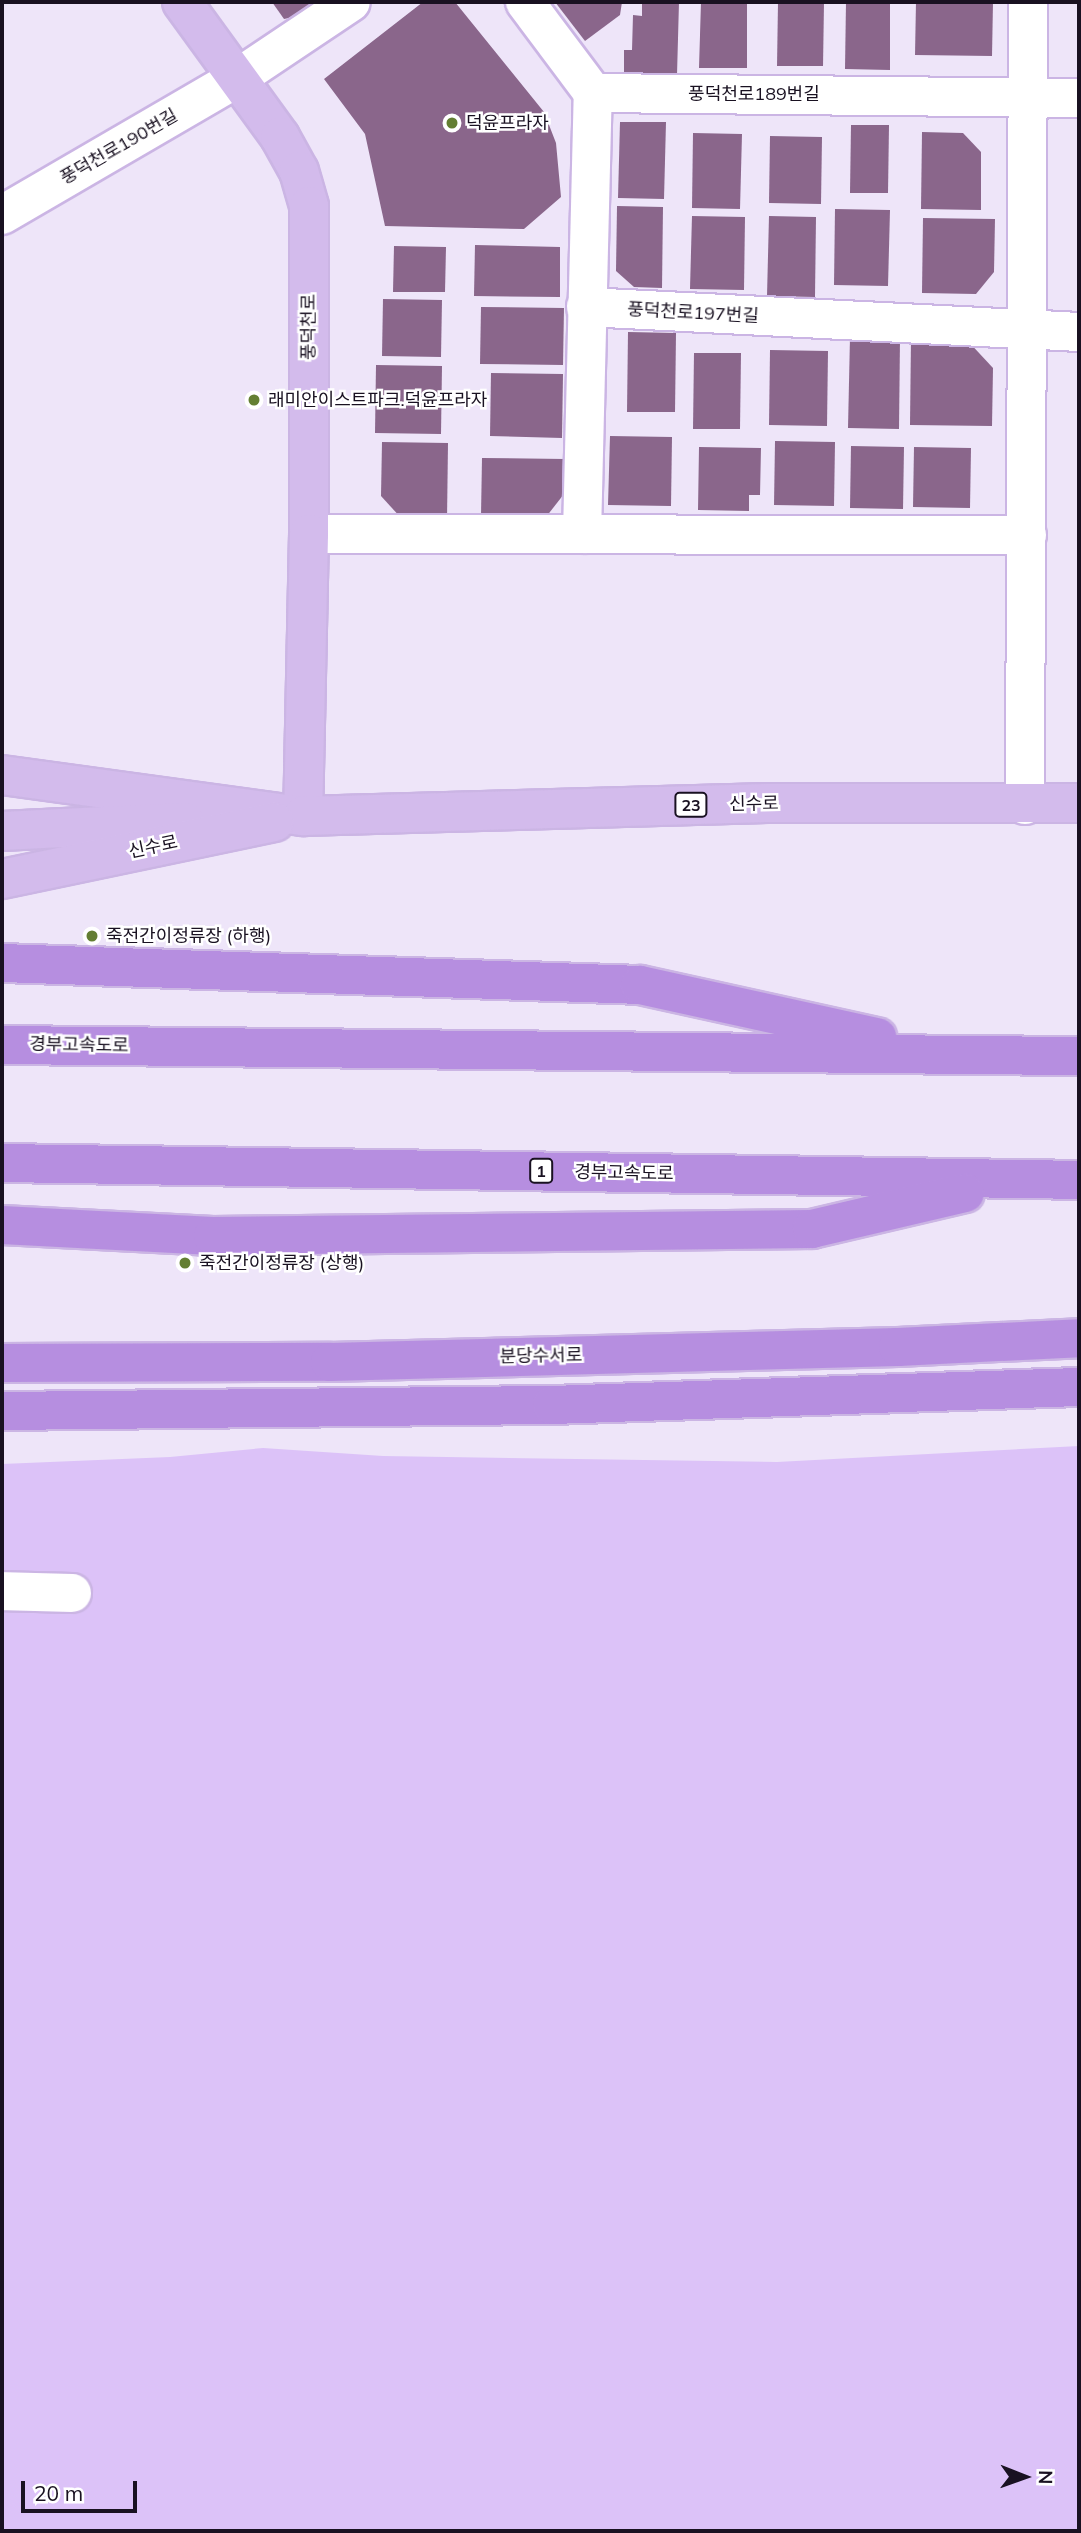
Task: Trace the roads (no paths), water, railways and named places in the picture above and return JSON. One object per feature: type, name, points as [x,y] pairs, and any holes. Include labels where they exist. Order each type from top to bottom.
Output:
[{"type":"highway","points":[[2,963],[640,985],[954,1054]]},
{"type":"highway","name":"경부고속도로","points":[[2,1045],[1079,1056]]},
{"type":"highway","name":"경부고속도로","points":[[2,1163],[1079,1180]]},
{"type":"highway","points":[[2,1225],[213,1236],[812,1229],[1021,1179]]},
{"type":"highway","name":"분당수서로","points":[[2,1363],[330,1362],[898,1348],[1079,1338]]},
{"type":"highway","points":[[2,1411],[538,1405],[1079,1387]]},
{"type":"main road","name":"풍덕천로","points":[[182,2],[280,137],[299,171],[309,206],[309,534],[303,816]]},
{"type":"main road","name":"신수로","points":[[2,775],[303,816],[767,803],[1079,803]]},
{"type":"main road","name":"신수로","points":[[2,879],[303,816]]},
{"type":"main road","name":"23","points":[[2,831],[303,816]]},
{"type":"street","points":[[236,79],[351,2]]},
{"type":"street","points":[[525,2],[593,93],[582,534]]},
{"type":"street","points":[[1025,805],[1028,2]]},
{"type":"street","name":"풍덕천로190번길","points":[[2,215],[236,79]]},
{"type":"street","name":"풍덕천로189번길","points":[[593,93],[1079,98]]},
{"type":"street","name":"풍덕천로197번길","points":[[586,307],[1079,332]]},
{"type":"street","points":[[309,534],[1027,535]]},
{"type":"street","points":[[2,1591],[72,1593]]},
{"type":"place","name":"덕윤프라자","points":[[452,123]]},
{"type":"place","name":"래미안이스트파크.덕윤프라자","points":[[254,400]]},
{"type":"place","name":"죽전간이정류장 (하행)","points":[[92,936]]},
{"type":"place","name":"죽전간이정류장 (상행)","points":[[185,1263]]}]
